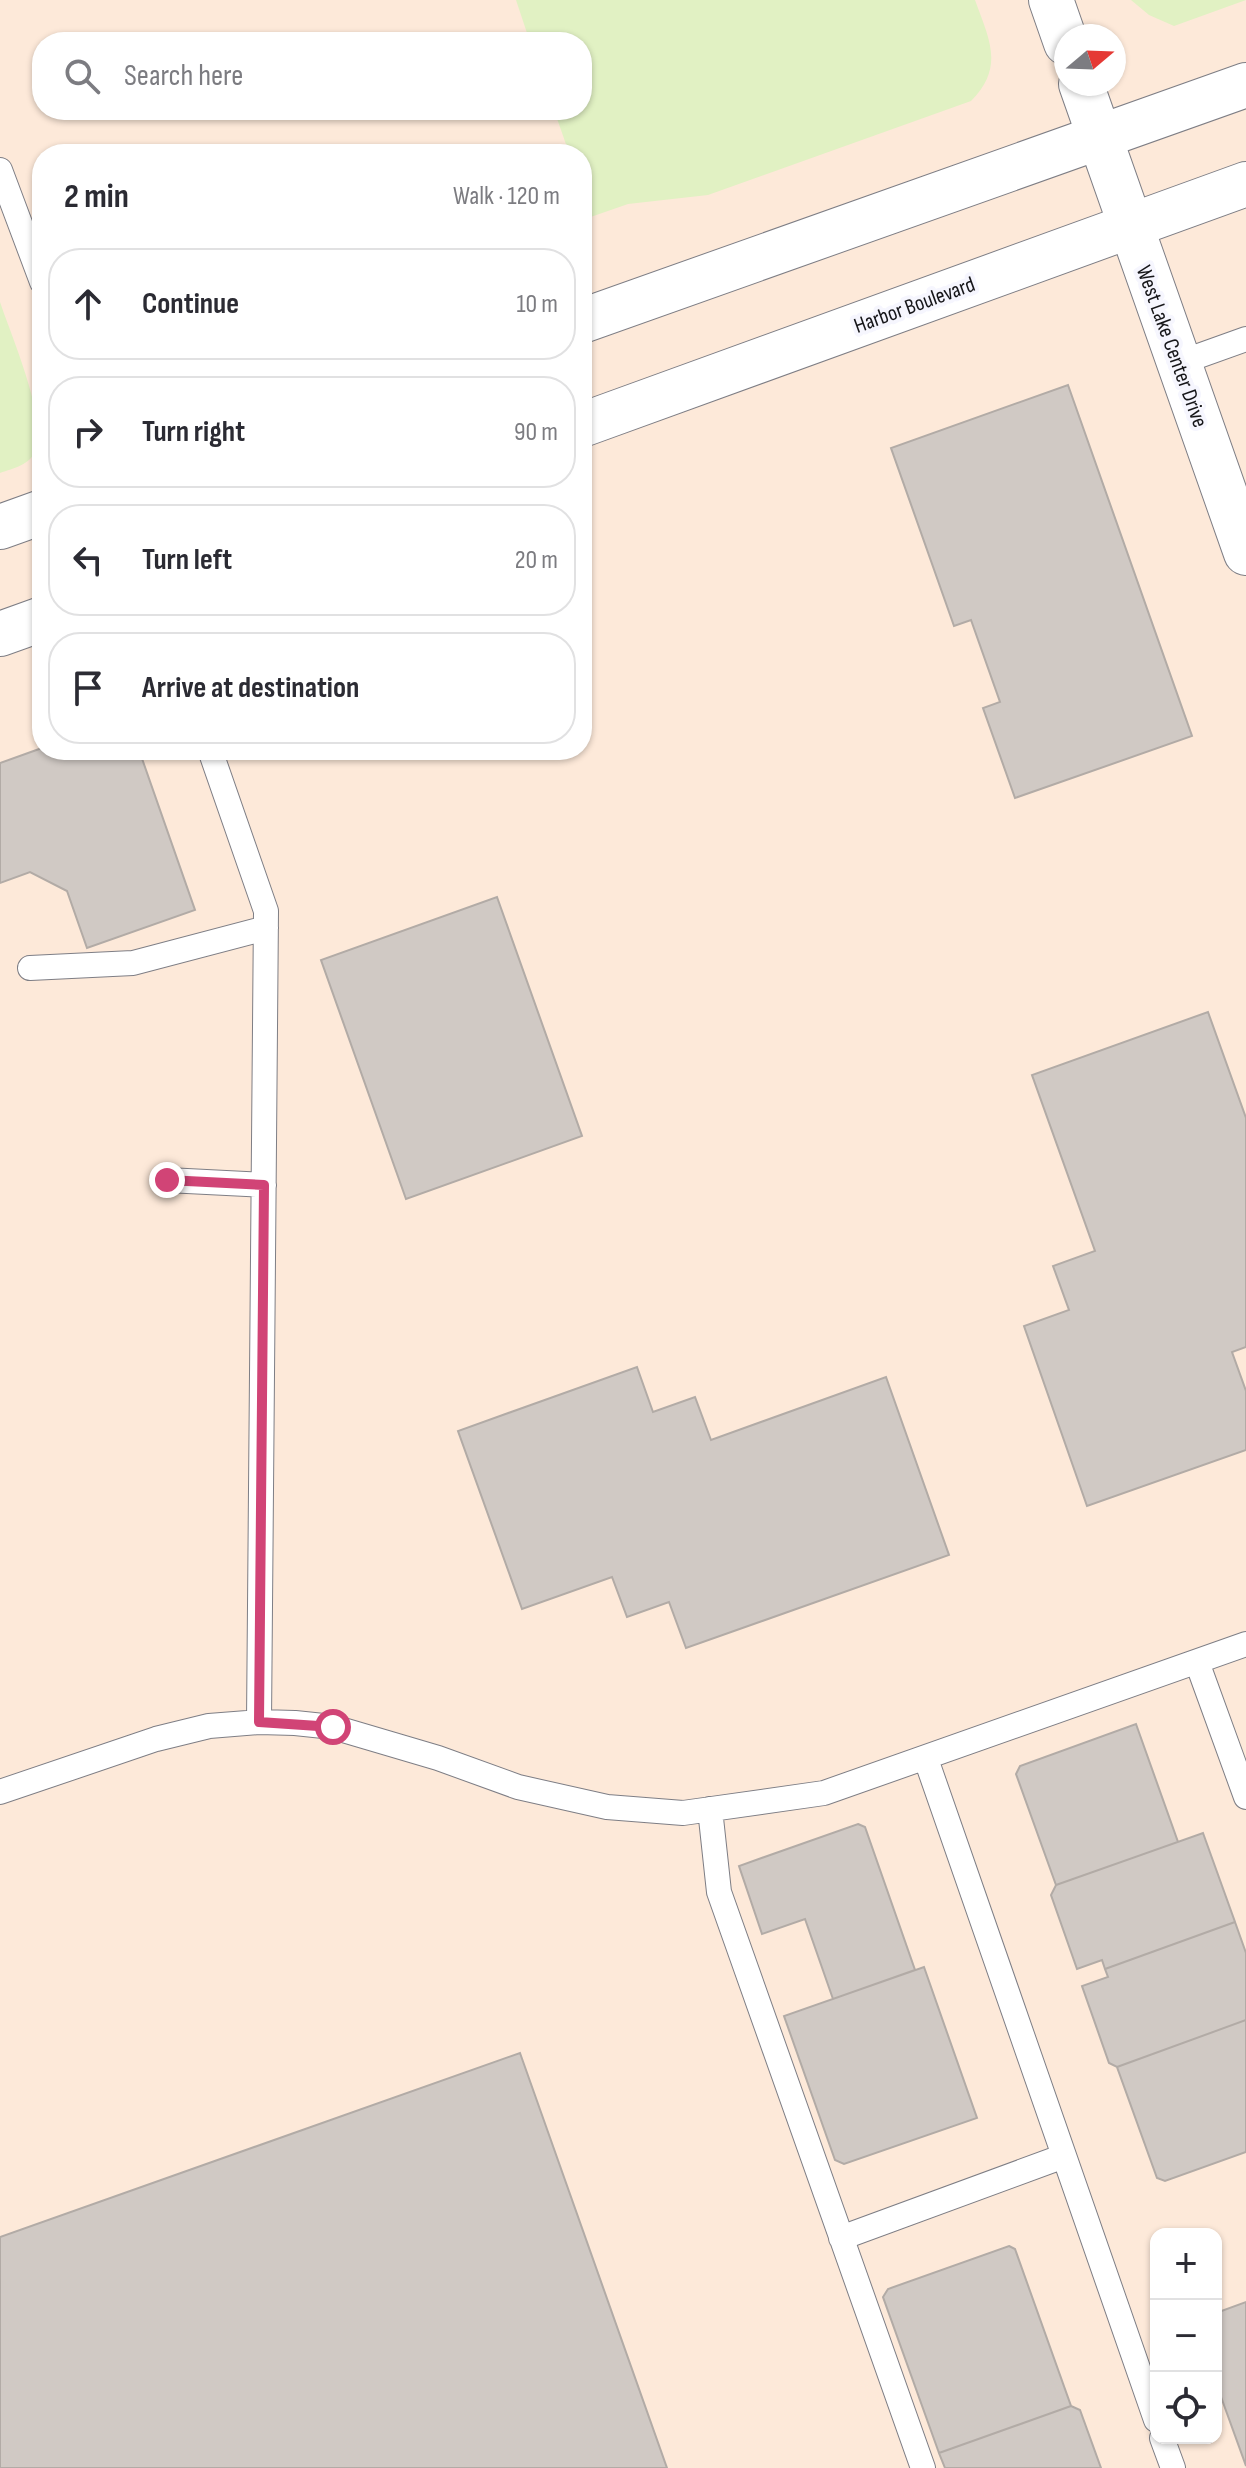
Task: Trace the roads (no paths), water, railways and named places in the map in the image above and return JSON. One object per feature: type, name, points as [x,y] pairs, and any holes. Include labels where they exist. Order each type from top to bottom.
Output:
[{"type":"main road","points":[[1051,0],[1059,24]]},
{"type":"main road","points":[[592,317],[1246,85]]},
{"type":"main road","name":"West Lake Center Drive","points":[[1085,96],[1246,553]]},
{"type":"main road","name":"Harbor Boulevard","points":[[592,421],[1246,184]]},
{"type":"main road","points":[[0,527],[32,516]]},
{"type":"main road","points":[[0,634],[32,623]]},
{"type":"lane","points":[[0,170],[32,255]]},
{"type":"lane","points":[[1179,363],[1246,339]]},
{"type":"lane","points":[[213,760],[266,911],[259,1722]]},
{"type":"lane","points":[[30,968],[133,963],[266,928]]},
{"type":"lane","points":[[167,1180],[264,1185]]},
{"type":"lane","points":[[0,1792],[156,1739],[209,1726],[259,1722],[333,1727],[438,1758],[518,1787],[607,1807],[683,1813],[824,1793],[1246,1644]]},
{"type":"lane","points":[[1197,1662],[1246,1797]]},
{"type":"lane","points":[[926,1759],[1150,2403]]},
{"type":"lane","points":[[710,1809],[719,1892],[923,2468]]},
{"type":"lane","points":[[841,2238],[1064,2156]]},
{"type":"lane","points":[[1164,2444],[1173,2468]]}]
